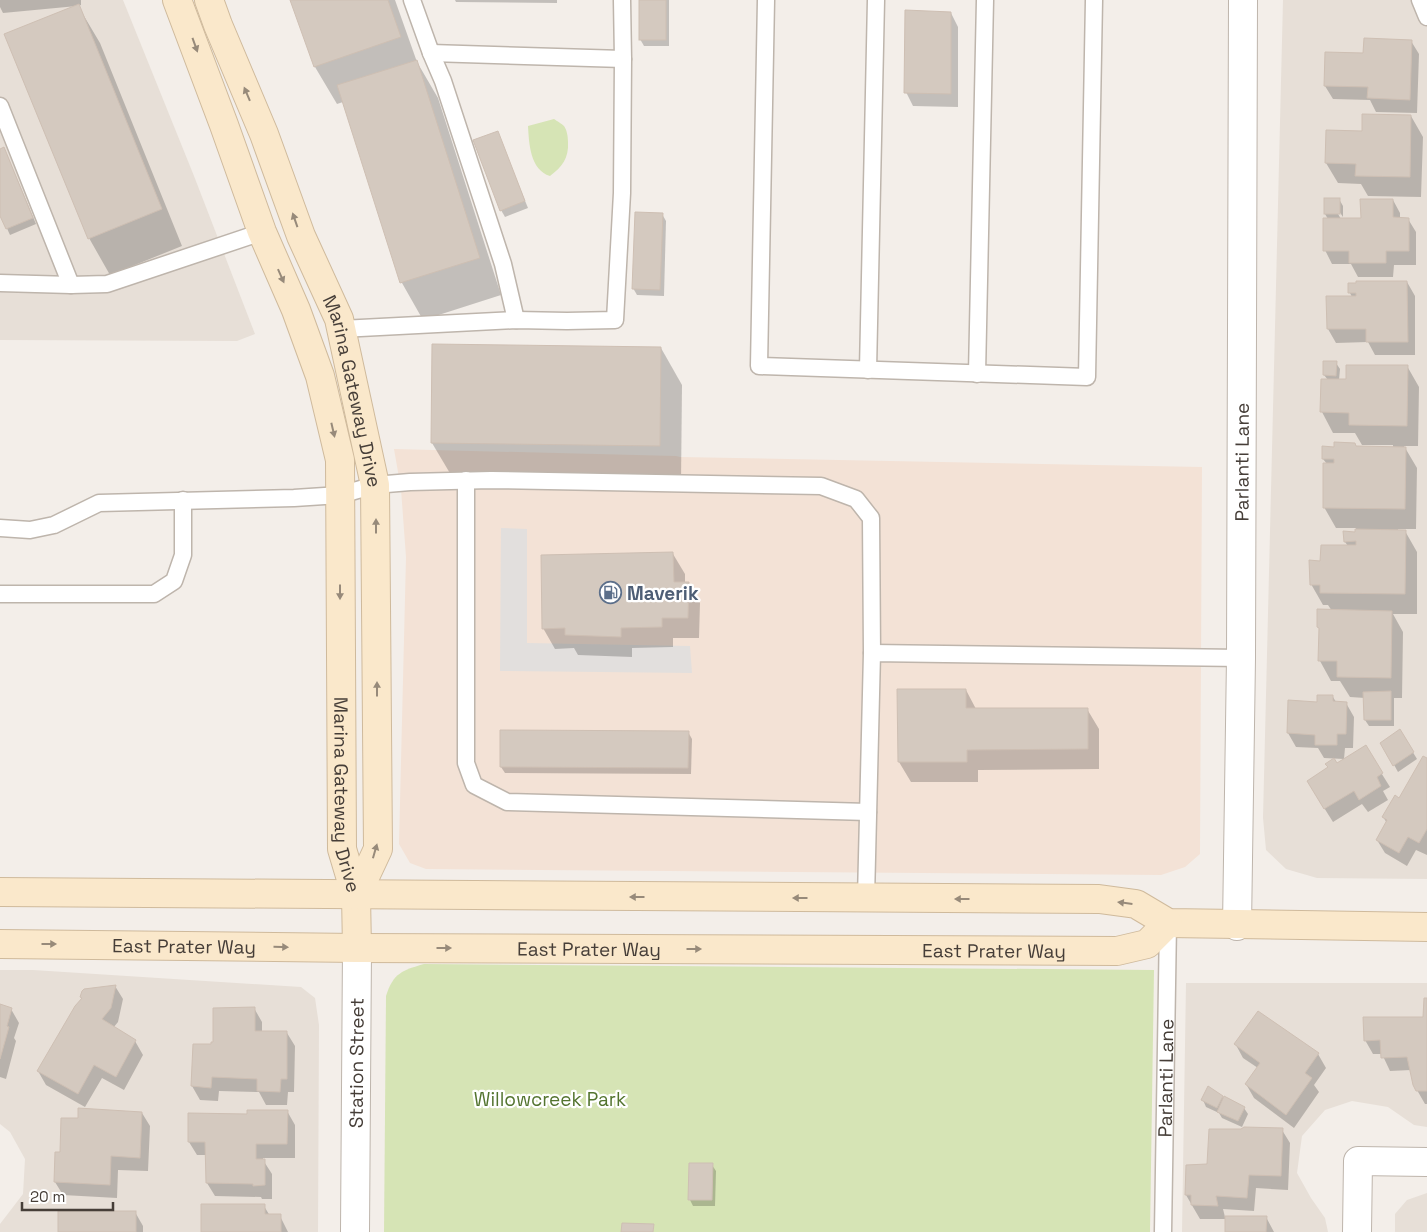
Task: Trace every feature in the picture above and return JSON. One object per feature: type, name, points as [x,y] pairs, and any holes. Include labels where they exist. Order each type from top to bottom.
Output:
[{"type":"main road","name":"Marina Gateway Drive","points":[[177,0],[262,232],[296,310],[320,376],[340,460],[342,850],[356,896]]},
{"type":"main road","name":"Marina Gateway Drive","points":[[209,0],[264,134],[301,236],[339,319],[375,485],[378,849],[356,896]]},
{"type":"main road","points":[[0,892],[1098,900],[1136,904],[1168,923],[1237,926],[1427,927]]},
{"type":"main road","name":"Station Street","points":[[356,896],[357,948]]},
{"type":"main road","name":"East Prater Way","points":[[0,944],[357,948],[1117,951],[1146,944],[1168,923]]},
{"type":"street","name":"Parlanti Lane","points":[[1237,926],[1241,658],[1243,0]]},
{"type":"street","name":"Station Street","points":[[355,1232],[357,948]]},
{"type":"street","points":[[1357,1232],[1358,1161],[1427,1162]]},
{"type":"lane","points":[[412,0],[430,53],[442,81],[503,264],[516,320]]},
{"type":"lane","points":[[341,329],[516,320],[616,320],[622,193],[622,0]]},
{"type":"lane","points":[[766,0],[759,366],[1087,377],[1094,0]]},
{"type":"lane","points":[[868,370],[876,0]]},
{"type":"lane","points":[[977,374],[985,0]]},
{"type":"lane","points":[[1420,0],[1427,17]]},
{"type":"lane","points":[[430,53],[623,59]]},
{"type":"lane","points":[[0,106],[71,285]]},
{"type":"lane","points":[[0,283],[107,284],[262,232]]},
{"type":"lane","points":[[466,480],[466,764],[474,785],[507,802],[868,812]]},
{"type":"lane","points":[[0,528],[30,530],[54,526],[99,502],[294,498],[340,495],[375,485],[466,480],[821,486],[856,499],[871,518],[872,653],[866,898]]},
{"type":"lane","points":[[0,594],[154,594],[174,581],[183,555],[183,500]]},
{"type":"lane","points":[[872,653],[1241,658]]},
{"type":"lane","name":"Parlanti Lane","points":[[1162,1232],[1168,923]]},
{"type":"shaded area","points":[[0,0],[123,0],[255,334],[237,341],[0,340]]},
{"type":"shaded area","points":[[1283,0],[1427,0],[1427,879],[1317,878],[1286,869],[1266,850],[1263,818]]},
{"type":"shaded area","points":[[394,449],[680,457],[1202,467],[1200,854],[1185,867],[1161,875],[426,869],[410,863],[399,844],[406,557],[401,489]]},
{"type":"shaded area","points":[[501,528],[527,529],[527,643],[690,646],[692,673],[500,671]]},
{"type":"shaded area","points":[[0,970],[33,970],[301,987],[315,998],[319,1025],[318,1232],[0,1232],[0,1224],[23,1194],[25,1159],[10,1132],[0,1124]]},
{"type":"shaded area","points":[[1186,983],[1427,983],[1427,1127],[1414,1125],[1388,1107],[1352,1101],[1325,1110],[1302,1136],[1297,1173],[1325,1218],[1328,1232],[1182,1232]]},
{"type":"shaded area","points":[[1427,1193],[1427,1232],[1395,1232],[1395,1214],[1407,1200]]},
{"type":"green space","points":[[554,119],[565,128],[568,136],[568,148],[564,162],[550,176],[543,173],[535,162],[530,148],[528,126]]},
{"type":"green space","name":"Willowcreek Park","points":[[424,964],[1154,970],[1150,1232],[384,1232],[386,996],[396,977],[410,968]]},
{"type":"building","points":[[290,0],[388,0],[401,37],[314,67]]},
{"type":"building","points":[[639,0],[666,0],[666,40],[639,40]]},
{"type":"building","points":[[79,4],[162,209],[88,239],[4,34]]},
{"type":"building","points":[[905,10],[951,12],[951,94],[904,93]]},
{"type":"building","points":[[1364,38],[1412,40],[1410,100],[1367,98],[1368,87],[1324,86],[1325,52],[1363,53]]},
{"type":"building","points":[[417,60],[480,258],[400,283],[337,85]]},
{"type":"building","points":[[1362,114],[1411,115],[1410,177],[1355,176],[1356,164],[1325,163],[1326,130],[1362,131]]},
{"type":"building","points":[[498,131],[525,201],[500,211],[473,140]]},
{"type":"building","points":[[4,147],[33,218],[6,229],[0,216],[0,149]]},
{"type":"building","points":[[1324,198],[1340,198],[1340,214],[1324,214]]},
{"type":"building","points":[[1360,199],[1393,199],[1393,217],[1409,218],[1409,251],[1386,251],[1386,263],[1349,263],[1349,251],[1323,251],[1323,218],[1361,218]]},
{"type":"building","points":[[635,212],[663,213],[660,290],[632,289]]},
{"type":"building","points":[[1356,281],[1407,281],[1408,342],[1366,342],[1366,329],[1327,329],[1326,296],[1356,296],[1356,293],[1348,293],[1348,283],[1356,283]]},
{"type":"building","points":[[432,344],[661,347],[660,446],[431,443]]},
{"type":"building","points":[[1323,361],[1337,361],[1336,376],[1323,375]]},
{"type":"building","points":[[1346,365],[1408,365],[1407,426],[1349,425],[1349,413],[1320,412],[1321,379],[1346,379]]},
{"type":"building","points":[[1334,442],[1355,443],[1356,446],[1406,447],[1405,509],[1323,508],[1323,463],[1334,463],[1334,459],[1322,459],[1322,446],[1334,447]]},
{"type":"building","points":[[1355,529],[1406,530],[1405,594],[1320,593],[1320,585],[1310,585],[1309,560],[1320,561],[1321,545],[1356,545],[1356,541],[1344,542],[1343,531],[1355,532]]},
{"type":"building","points":[[673,552],[674,582],[689,582],[688,618],[662,618],[662,627],[621,628],[621,637],[565,635],[565,628],[542,629],[541,555]]},
{"type":"building","points":[[1317,609],[1392,611],[1391,678],[1337,677],[1337,661],[1318,661],[1319,628],[1317,627]]},
{"type":"building","points":[[897,689],[966,689],[966,708],[1088,708],[1088,749],[967,750],[967,762],[898,762]]},
{"type":"building","points":[[1391,691],[1391,720],[1364,720],[1363,692]]},
{"type":"building","points":[[1317,695],[1333,695],[1333,701],[1347,702],[1346,734],[1337,734],[1337,745],[1315,745],[1315,735],[1287,733],[1288,700],[1317,702]]},
{"type":"building","points":[[1400,729],[1414,752],[1393,766],[1380,743]]},
{"type":"building","points":[[500,730],[689,731],[688,768],[500,767]]},
{"type":"building","points":[[1366,745],[1383,773],[1377,777],[1381,786],[1359,800],[1354,791],[1324,809],[1307,781],[1328,767],[1325,764],[1334,758],[1337,763]]},
{"type":"building","points":[[1423,756],[1427,758],[1427,829],[1419,843],[1408,837],[1399,853],[1376,840],[1387,820],[1382,817],[1395,795],[1399,798]]},
{"type":"building","points":[[116,985],[111,1008],[102,1019],[136,1040],[116,1077],[94,1065],[78,1094],[37,1071],[75,1006],[82,998],[80,997],[82,991],[84,989]]},
{"type":"building","points":[[1424,998],[1427,998],[1427,1091],[1416,1091],[1407,1057],[1381,1058],[1380,1040],[1364,1041],[1363,1017],[1423,1017]]},
{"type":"building","points":[[0,1004],[12,1008],[0,1059]]},
{"type":"building","points":[[255,1007],[255,1031],[287,1031],[287,1079],[281,1079],[280,1092],[257,1091],[257,1079],[212,1077],[211,1088],[191,1086],[193,1044],[211,1044],[213,1042],[213,1008]]},
{"type":"building","points":[[1258,1011],[1319,1053],[1305,1073],[1312,1078],[1286,1115],[1245,1084],[1260,1063],[1234,1044]]},
{"type":"building","points":[[1208,1086],[1223,1096],[1217,1108],[1201,1100]]},
{"type":"building","points":[[1224,1096],[1245,1107],[1238,1121],[1217,1112]]},
{"type":"building","points":[[78,1108],[142,1112],[140,1158],[111,1156],[110,1185],[54,1182],[55,1152],[60,1152],[61,1118],[78,1118]]},
{"type":"building","points":[[247,1110],[288,1110],[287,1144],[256,1144],[256,1159],[265,1159],[265,1185],[206,1183],[205,1142],[188,1142],[188,1113],[247,1114]]},
{"type":"building","points":[[1244,1127],[1283,1128],[1281,1176],[1249,1175],[1247,1198],[1216,1196],[1218,1206],[1191,1205],[1191,1195],[1185,1195],[1186,1165],[1207,1164],[1209,1129],[1241,1129]]},
{"type":"building","points":[[689,1163],[713,1163],[712,1200],[688,1200]]},
{"type":"building","points":[[201,1204],[265,1204],[265,1214],[281,1214],[281,1232],[201,1232]]},
{"type":"building","points":[[58,1211],[136,1211],[136,1232],[58,1232]]},
{"type":"building","points":[[1225,1216],[1267,1216],[1266,1232],[1225,1232]]},
{"type":"building","points":[[622,1223],[654,1224],[653,1232],[621,1232]]},
{"type":"place","name":"Maverik","points":[[611,593]]}]
